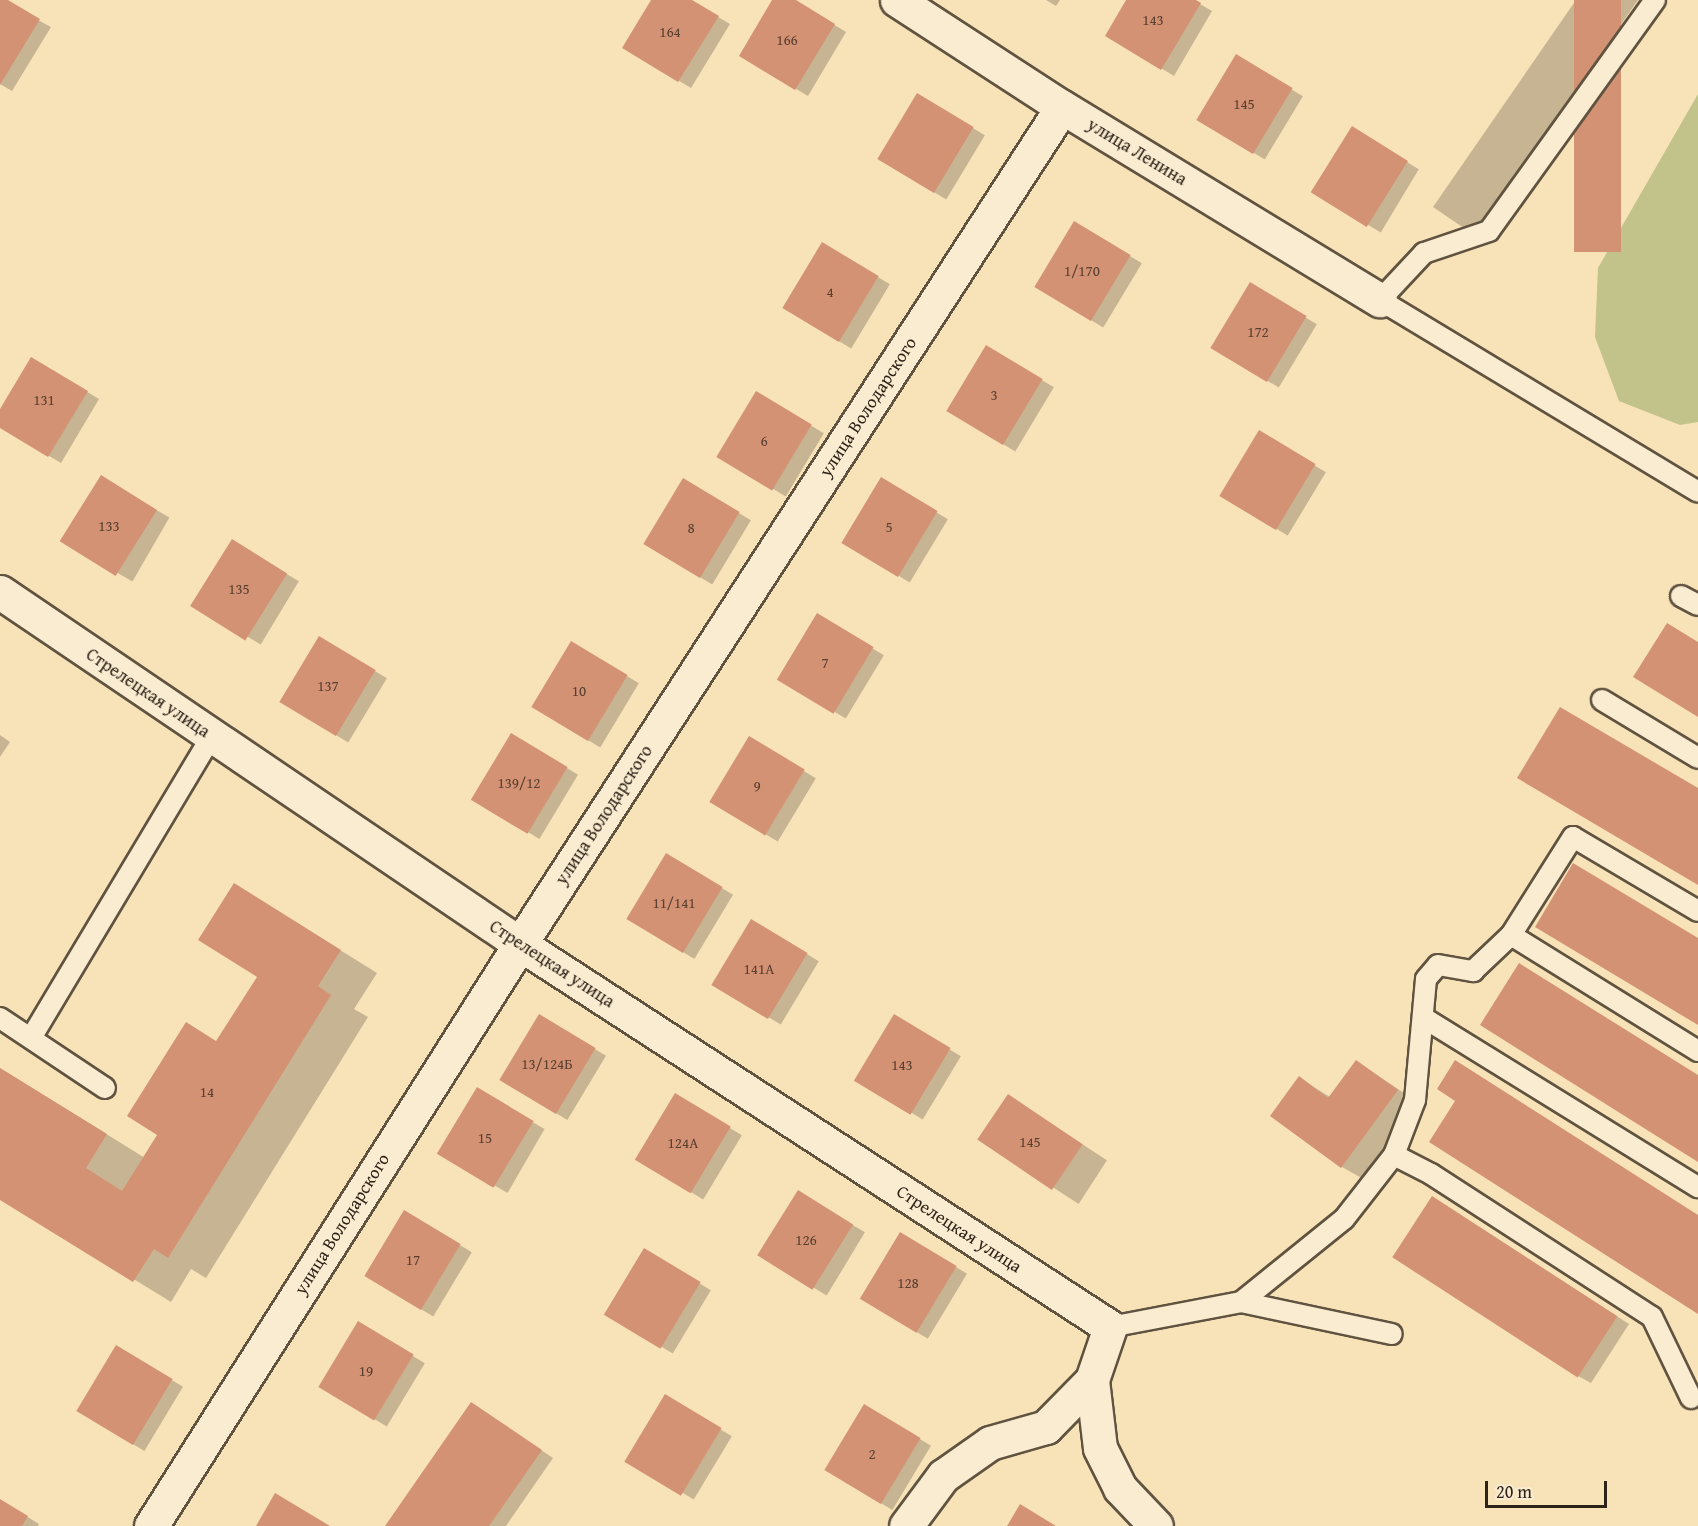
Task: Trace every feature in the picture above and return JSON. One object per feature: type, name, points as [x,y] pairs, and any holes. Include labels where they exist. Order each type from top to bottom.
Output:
[{"type":"street","name":"улица Ленина","points":[[897,0],[1062,107],[1380,300]]},
{"type":"street","name":"улица Володарского","points":[[151,1526],[520,944],[1062,107]]},
{"type":"street","name":"Стрелецкая улица","points":[[0,592],[520,944],[1110,1328]]},
{"type":"street","points":[[906,1526],[943,1476],[990,1443],[1046,1427],[1092,1380],[1110,1328]]},
{"type":"street","points":[[1092,1380],[1100,1448],[1120,1488],[1156,1526]]},
{"type":"lane","points":[[1655,0],[1489,231],[1424,253],[1380,300],[1698,492]]},
{"type":"lane","points":[[1602,700],[1698,758]]},
{"type":"lane","points":[[31,1038],[211,737]]},
{"type":"lane","points":[[1241,1302],[1344,1219],[1394,1155],[1415,1100],[1426,979],[1438,965],[1473,970],[1511,934],[1574,837],[1698,911]]},
{"type":"lane","points":[[1511,934],[1698,1051]]},
{"type":"lane","points":[[0,1017],[105,1088]]},
{"type":"lane","points":[[1424,1018],[1698,1187]]},
{"type":"lane","points":[[1394,1155],[1431,1174],[1652,1317],[1692,1398]]},
{"type":"lane","points":[[1110,1328],[1241,1302],[1392,1334]]},
{"type":"green space","points":[[1698,94],[1698,422],[1680,425],[1619,401],[1595,337],[1598,268]]},
{"type":"building","points":[[0,0],[8,0],[40,19],[0,85]]},
{"type":"building","points":[[651,0],[692,0],[719,16],[678,82],[622,48]]},
{"type":"building","points":[[772,0],[796,0],[835,24],[795,90],[739,56]]},
{"type":"building","points":[[1126,0],[1196,0],[1201,3],[1161,70],[1105,36]]},
{"type":"building","points":[[1574,0],[1621,0],[1621,252],[1574,252]]},
{"type":"building","points":[[1236,54],[1293,88],[1253,154],[1196,120]]},
{"type":"building","points":[[917,93],[974,127],[934,193],[877,159]]},
{"type":"building","points":[[1352,126],[1408,161],[1367,227],[1311,192]]},
{"type":"building","points":[[1074,221],[1131,255],[1091,321],[1034,287]]},
{"type":"building","points":[[822,242],[879,276],[839,342],[782,308]]},
{"type":"building","points":[[1250,282],[1307,316],[1267,382],[1210,348]]},
{"type":"building","points":[[986,345],[1043,379],[1003,445],[946,411]]},
{"type":"building","points":[[31,357],[88,391],[48,457],[0,428],[0,409]]},
{"type":"building","points":[[756,391],[812,424],[772,490],[716,457]]},
{"type":"building","points":[[1259,430],[1316,464],[1276,530],[1219,496]]},
{"type":"building","points":[[101,475],[157,510],[116,576],[60,541]]},
{"type":"building","points":[[881,477],[938,511],[898,577],[841,543]]},
{"type":"building","points":[[683,478],[740,512],[700,578],[643,544]]},
{"type":"building","points":[[232,539],[287,573],[245,640],[190,606]]},
{"type":"building","points":[[817,613],[874,647],[833,714],[777,680]]},
{"type":"building","points":[[1667,623],[1698,642],[1698,717],[1633,677]]},
{"type":"building","points":[[319,636],[376,670],[336,736],[279,702]]},
{"type":"building","points":[[571,641],[628,675],[588,741],[531,707]]},
{"type":"building","points":[[1560,707],[1698,788],[1698,885],[1517,778]]},
{"type":"building","points":[[511,733],[568,767],[527,834],[471,800]]},
{"type":"building","points":[[749,736],[805,769],[765,835],[709,802]]},
{"type":"building","points":[[666,853],[723,887],[683,953],[626,919]]},
{"type":"building","points":[[1573,863],[1698,938],[1698,1025],[1535,927]]},
{"type":"building","points":[[234,883],[341,950],[318,986],[331,995],[168,1258],[154,1249],[133,1282],[0,1200],[0,1068],[107,1134],[86,1168],[122,1191],[157,1135],[127,1116],[186,1022],[216,1041],[257,977],[198,940]]},
{"type":"building","points":[[751,919],[808,953],[768,1019],[711,985]]},
{"type":"building","points":[[1519,963],[1698,1075],[1698,1162],[1480,1025]]},
{"type":"building","points":[[539,1014],[596,1048],[556,1114],[499,1080]]},
{"type":"building","points":[[894,1014],[951,1048],[910,1115],[854,1081]]},
{"type":"building","points":[[1356,1060],[1398,1090],[1341,1168],[1270,1116],[1299,1076],[1328,1098]]},
{"type":"building","points":[[1455,1060],[1698,1215],[1698,1314],[1429,1142],[1455,1101],[1437,1089]]},
{"type":"building","points":[[477,1087],[534,1121],[493,1188],[437,1154]]},
{"type":"building","points":[[675,1093],[731,1126],[691,1193],[635,1160]]},
{"type":"building","points":[[1008,1094],[1083,1144],[1052,1190],[977,1140]]},
{"type":"building","points":[[798,1190],[853,1224],[812,1290],[757,1255]]},
{"type":"building","points":[[1432,1196],[1617,1316],[1578,1378],[1392,1257]]},
{"type":"building","points":[[404,1210],[461,1244],[421,1310],[364,1276]]},
{"type":"building","points":[[900,1232],[957,1266],[916,1333],[860,1299]]},
{"type":"building","points":[[644,1248],[701,1282],[660,1349],[604,1315]]},
{"type":"building","points":[[358,1321],[414,1354],[374,1420],[318,1387]]},
{"type":"building","points":[[116,1345],[173,1379],[133,1445],[76,1411]]},
{"type":"building","points":[[665,1394],[722,1428],[681,1496],[624,1462]]},
{"type":"building","points":[[471,1402],[542,1450],[489,1526],[385,1526]]},
{"type":"building","points":[[864,1404],[921,1438],[881,1504],[824,1470]]},
{"type":"building","points":[[275,1493],[330,1526],[256,1526]]},
{"type":"building","points":[[0,1499],[28,1516],[22,1526],[0,1526]]},
{"type":"building","points":[[1020,1504],[1056,1526],[1007,1526]]}]
